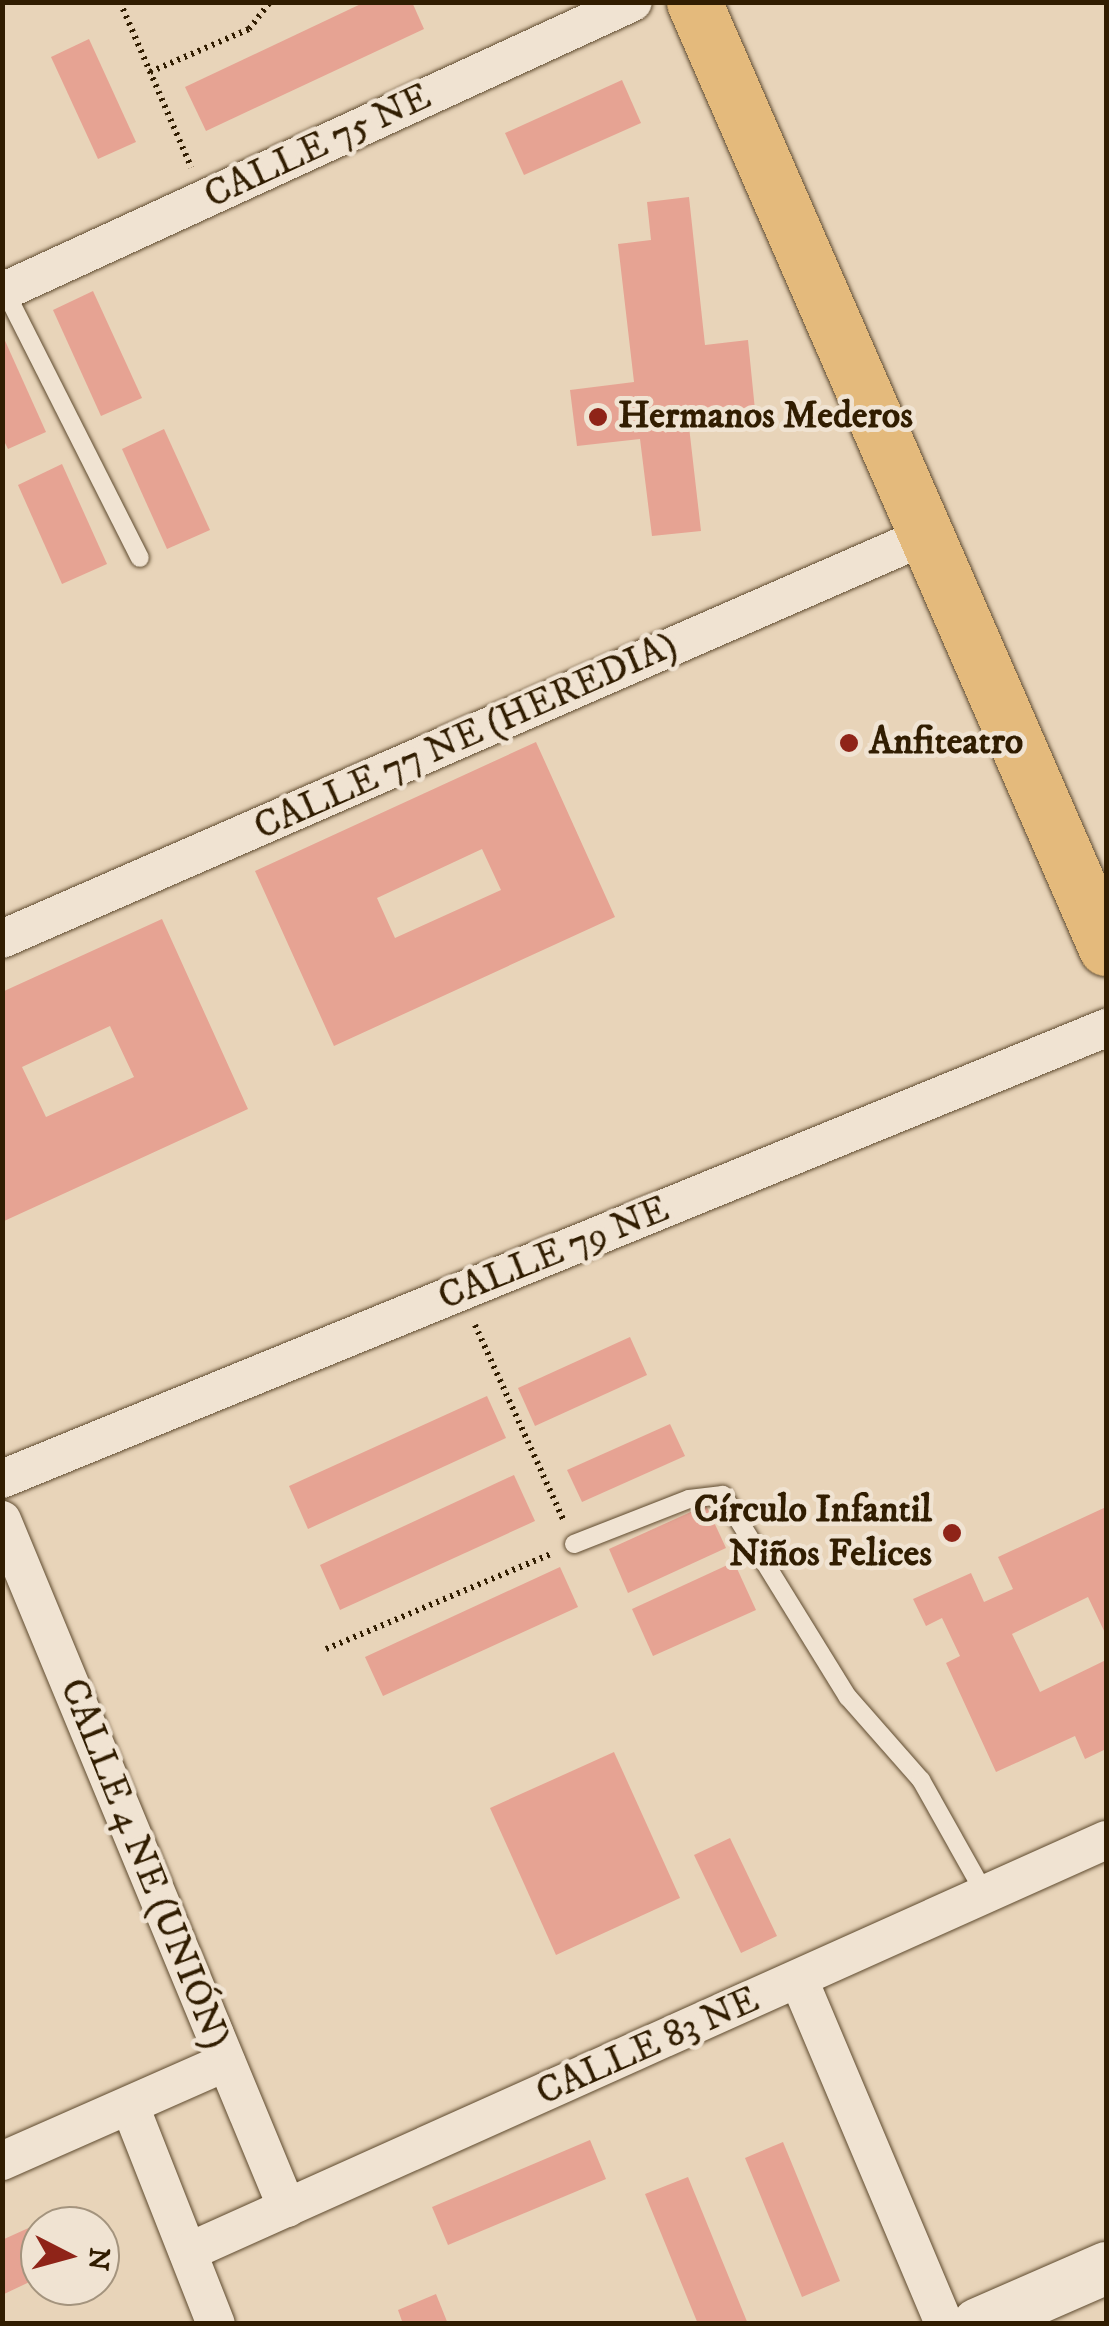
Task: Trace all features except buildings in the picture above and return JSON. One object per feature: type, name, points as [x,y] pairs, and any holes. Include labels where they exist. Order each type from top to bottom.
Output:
[{"type":"main road","points":[[694,2],[930,534],[1106,948]]},
{"type":"street","name":"CALLE 75 NE","points":[[4,292],[633,2]]},
{"type":"street","name":"CALLE 77 NE (HEREDIA)","points":[[2,939],[930,534]]},
{"type":"street","name":"CALLE 79 NE","points":[[2,1479],[1106,1028]]},
{"type":"street","name":"CALLE 4 NE (UNIÓN)","points":[[6,1540],[287,2208]]},
{"type":"street","name":"CALLE 83 NE","points":[[188,2252],[1106,1840]]},
{"type":"street","points":[[798,1980],[944,2324]]},
{"type":"street","points":[[2,2161],[226,2062]]},
{"type":"street","points":[[130,2106],[216,2324]]},
{"type":"street","points":[[978,2324],[1106,2268]]},
{"type":"lane","points":[[4,292],[140,558]]},
{"type":"lane","points":[[574,1544],[689,1498],[723,1496],[848,1697],[921,1780],[984,1894]]},
{"type":"path","points":[[120,2],[205,199]]},
{"type":"path","points":[[150,72],[249,29],[270,2]]},
{"type":"path","points":[[326,1650],[574,1544],[460,1292]]},
{"type":"place","name":"Hermanos Mederos","points":[[598,417]]},
{"type":"place","name":"Anfiteatro","points":[[849,743]]},
{"type":"place","name":"Círculo Infantil Niños Felices","points":[[952,1533]]}]
